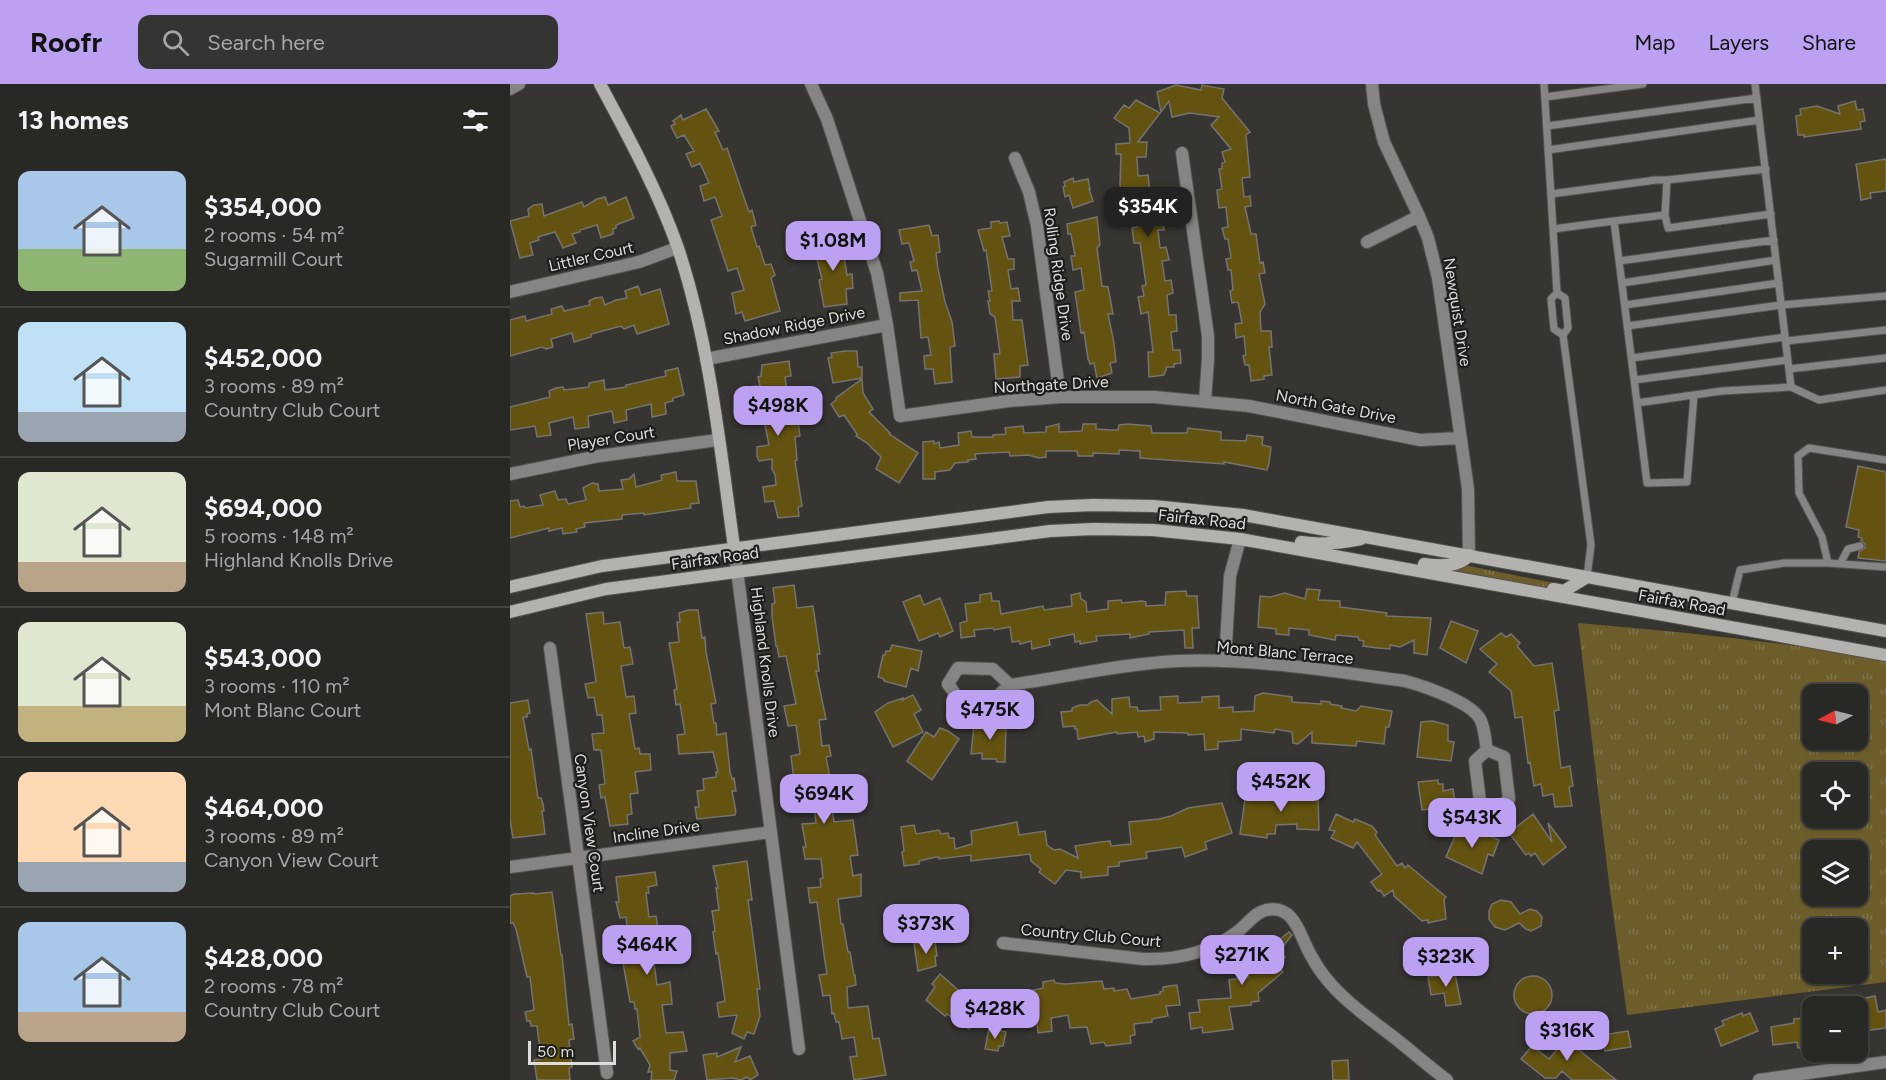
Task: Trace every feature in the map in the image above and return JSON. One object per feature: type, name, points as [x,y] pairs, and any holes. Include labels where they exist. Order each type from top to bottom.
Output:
[{"type":"main road","name":"Highland Knolls Drive","points":[[600,84],[650,179],[677,248],[697,317],[706,358],[734,547]]},
{"type":"main road","name":"Fairfax Road","points":[[510,587],[602,566],[998,512],[1093,505],[1153,506],[1243,514],[1886,631]]},
{"type":"main road","name":"Fairfax Road","points":[[510,612],[606,590],[1050,531],[1153,530],[1240,539],[1886,655]]},
{"type":"main road","points":[[1240,539],[1246,532],[1311,544],[1340,543],[1371,538]]},
{"type":"main road","points":[[1348,558],[1370,556],[1437,566],[1464,561],[1469,555]]},
{"type":"main road","points":[[1508,587],[1521,584],[1564,591],[1587,577]]},
{"type":"street","points":[[510,89],[519,84]]},
{"type":"street","points":[[811,84],[827,119],[877,273],[887,325]]},
{"type":"street","name":"Newquist Drive","points":[[1372,84],[1374,104],[1384,142],[1419,216],[1438,278],[1468,489],[1469,555]]},
{"type":"street","points":[[1182,153],[1208,336],[1204,401]]},
{"type":"street","name":"Rolling Ridge Drive","points":[[1015,158],[1029,192],[1037,226],[1060,397]]},
{"type":"street","points":[[1367,242],[1419,216]]},
{"type":"street","name":"Littler Court","points":[[510,292],[639,262],[677,248]]},
{"type":"street","name":"Shadow Ridge Drive","points":[[706,358],[887,325]]},
{"type":"street","name":"Northgate Drive","points":[[887,325],[900,416],[1010,401],[1060,397],[1154,397],[1204,401]]},
{"type":"street","name":"North Gate Drive","points":[[1204,401],[1249,406],[1420,440],[1461,438]]},
{"type":"street","name":"Player Court","points":[[510,474],[599,456],[718,440]]},
{"type":"street","points":[[1225,661],[1230,576],[1240,539]]},
{"type":"street","name":"Highland Knolls Drive","points":[[734,547],[799,1049]]},
{"type":"street","name":"Canyon View Court","points":[[550,648],[607,1073]]},
{"type":"street","name":"Mont Blanc Terrace","points":[[1010,685],[993,669],[958,668],[948,684],[958,698],[992,700],[1010,685],[1131,665],[1225,661],[1270,664],[1383,678],[1427,687],[1448,696],[1481,719],[1487,750]]},
{"type":"street","points":[[1487,750],[1504,757],[1509,799],[1494,812],[1480,801],[1475,762],[1487,750]]},
{"type":"street","name":"Incline Drive","points":[[510,867],[771,832]]},
{"type":"street","name":"Country Club Court","points":[[1003,943],[1162,960],[1204,951],[1230,937],[1259,913],[1276,910],[1292,917],[1297,923],[1312,959],[1325,977],[1362,1014],[1447,1080]]},
{"type":"street","points":[[1759,1080],[1886,1062]]},
{"type":"lane","points":[[1544,84],[1557,293],[1551,299],[1554,328],[1563,335]]},
{"type":"lane","points":[[1545,97],[1643,84]]},
{"type":"lane","points":[[1755,84],[1791,387]]},
{"type":"lane","points":[[1547,126],[1757,98]]},
{"type":"lane","points":[[1548,150],[1760,120]]},
{"type":"lane","points":[[1551,194],[1766,169]]},
{"type":"lane","points":[[1667,180],[1665,215],[1668,228],[1771,214]]},
{"type":"lane","points":[[1553,228],[1665,215]]},
{"type":"lane","points":[[1614,221],[1647,483],[1687,482],[1694,395]]},
{"type":"lane","points":[[1619,261],[1774,240]]},
{"type":"lane","points":[[1622,283],[1776,260]]},
{"type":"lane","points":[[1625,305],[1779,283]]},
{"type":"lane","points":[[1557,293],[1565,298],[1568,328],[1563,335],[1591,545],[1587,577]]},
{"type":"lane","points":[[1627,326],[1781,305],[1886,296]]},
{"type":"lane","points":[[1632,358],[1785,339],[1886,330]]},
{"type":"lane","points":[[1789,369],[1886,358]]},
{"type":"lane","points":[[1634,380],[1788,360]]},
{"type":"lane","points":[[1637,403],[1722,391],[1791,387],[1819,400],[1886,390]]},
{"type":"lane","points":[[1828,563],[1822,537],[1800,493],[1798,456],[1809,448],[1886,460]]},
{"type":"lane","points":[[1840,564],[1848,549],[1860,546]]},
{"type":"lane","points":[[1732,603],[1740,570],[1784,563],[1886,567]]},
{"type":"green space","points":[[1464,565],[1576,589],[1572,594],[1442,568]]},
{"type":"green space","points":[[1578,623],[1809,647],[1886,659],[1886,982],[1627,1015]]},
{"type":"building","points":[[1176,85],[1201,90],[1202,85],[1224,89],[1222,98],[1250,132],[1246,135],[1250,177],[1242,178],[1244,197],[1250,196],[1251,206],[1245,207],[1251,234],[1256,234],[1260,263],[1263,262],[1265,273],[1259,274],[1265,304],[1260,312],[1261,331],[1271,331],[1272,347],[1269,347],[1272,375],[1264,376],[1264,379],[1251,381],[1249,365],[1245,365],[1243,356],[1246,355],[1244,336],[1236,338],[1235,324],[1242,323],[1238,302],[1232,303],[1231,270],[1228,270],[1226,259],[1231,258],[1228,239],[1225,239],[1222,228],[1228,227],[1226,207],[1219,208],[1217,190],[1222,189],[1219,169],[1222,169],[1222,163],[1225,162],[1222,152],[1231,149],[1211,125],[1219,117],[1190,113],[1172,117],[1169,101],[1161,112],[1157,92]]},
{"type":"building","points":[[1136,100],[1160,113],[1138,142],[1147,142],[1146,157],[1137,157],[1138,176],[1148,175],[1150,192],[1155,191],[1158,213],[1162,212],[1164,230],[1158,230],[1160,248],[1166,247],[1169,260],[1162,261],[1165,281],[1171,280],[1173,293],[1167,295],[1169,315],[1176,315],[1177,331],[1171,332],[1173,350],[1180,350],[1181,363],[1174,364],[1174,367],[1167,367],[1164,375],[1149,377],[1148,352],[1153,352],[1148,312],[1141,314],[1138,297],[1144,296],[1142,286],[1146,285],[1140,243],[1134,243],[1132,228],[1137,227],[1133,198],[1122,200],[1121,154],[1116,154],[1116,144],[1130,143],[1129,128],[1114,118],[1124,105],[1129,108]]},
{"type":"building","points":[[1855,101],[1857,110],[1863,109],[1865,121],[1860,122],[1861,129],[1804,137],[1804,135],[1798,135],[1796,116],[1801,115],[1800,109],[1817,106],[1840,114],[1838,106]]},
{"type":"building","points":[[706,109],[719,131],[715,132],[723,150],[727,148],[749,212],[752,210],[756,225],[751,227],[757,247],[759,246],[765,265],[771,264],[775,275],[771,278],[780,311],[745,321],[742,312],[736,314],[732,293],[744,290],[737,268],[728,271],[711,220],[722,216],[715,197],[704,201],[700,186],[709,183],[700,163],[692,167],[686,154],[694,151],[684,135],[677,138],[671,126],[675,124],[673,121],[681,115],[683,120]]},
{"type":"building","points":[[1886,159],[1886,191],[1870,193],[1871,198],[1861,200],[1856,164]]},
{"type":"building","points":[[1073,178],[1074,182],[1088,179],[1093,201],[1073,208],[1069,195],[1065,197],[1063,187],[1064,182]]},
{"type":"building","points":[[605,197],[608,205],[626,197],[634,218],[616,225],[613,234],[601,238],[597,225],[580,230],[572,234],[576,243],[563,248],[555,232],[538,237],[539,240],[530,243],[533,255],[520,258],[510,221],[529,216],[528,209],[534,205],[542,204],[544,216],[582,202],[584,207]]},
{"type":"building","points":[[1097,217],[1100,245],[1097,248],[1102,286],[1108,287],[1113,314],[1108,314],[1116,362],[1110,363],[1112,373],[1097,378],[1094,363],[1090,364],[1088,359],[1084,332],[1081,333],[1075,292],[1084,290],[1081,268],[1073,270],[1071,256],[1075,256],[1067,224]]},
{"type":"building","points":[[999,221],[1000,223],[1007,222],[1010,236],[1002,237],[1008,259],[1014,259],[1014,269],[1008,270],[1011,289],[1018,288],[1020,301],[1012,301],[1013,320],[1022,320],[1028,365],[1020,366],[1020,377],[996,379],[994,354],[1000,354],[995,317],[990,314],[988,301],[990,301],[988,291],[992,291],[986,250],[984,251],[978,230],[991,228],[991,222]]},
{"type":"building","points":[[929,225],[932,236],[938,235],[940,252],[936,253],[938,269],[952,322],[955,346],[950,347],[952,382],[935,384],[933,369],[925,369],[924,356],[931,355],[928,337],[921,338],[918,300],[900,301],[900,293],[922,291],[917,270],[912,271],[910,262],[914,261],[909,243],[902,244],[899,230]]},
{"type":"building","points":[[841,237],[847,275],[852,274],[853,288],[846,289],[847,304],[824,307],[819,280],[822,279],[813,244]]},
{"type":"building","points":[[638,286],[641,295],[660,289],[669,324],[637,334],[634,325],[624,329],[621,326],[591,334],[591,337],[574,342],[572,333],[551,339],[553,347],[546,349],[542,347],[510,356],[510,320],[525,316],[526,321],[552,314],[551,309],[562,306],[564,311],[590,305],[589,301],[595,298],[602,297],[605,305],[627,298],[625,291]]},
{"type":"building","points":[[857,351],[858,367],[862,367],[862,378],[833,383],[828,358],[832,357],[831,353]]},
{"type":"building","points":[[789,361],[791,376],[785,377],[792,422],[798,422],[800,436],[795,437],[797,460],[795,461],[802,506],[798,507],[799,516],[778,518],[774,501],[765,502],[763,487],[776,485],[775,475],[772,469],[772,459],[759,461],[757,456],[757,447],[769,445],[764,421],[755,423],[749,387],[760,386],[758,377],[761,376],[762,365]]},
{"type":"building","points":[[678,368],[684,395],[665,403],[666,414],[652,417],[651,404],[626,410],[627,420],[614,423],[612,411],[588,416],[589,427],[575,429],[573,417],[549,423],[551,435],[537,437],[535,426],[510,430],[510,407],[550,397],[549,391],[556,388],[563,387],[564,390],[589,387],[589,383],[604,380],[605,390],[626,387],[626,385],[666,376],[665,371]]},
{"type":"building","points":[[862,379],[863,393],[873,409],[869,412],[889,434],[918,453],[899,483],[876,469],[881,457],[856,436],[857,434],[844,415],[839,417],[831,404]]},
{"type":"building","points":[[1059,424],[1059,432],[1082,431],[1083,424],[1096,424],[1096,429],[1118,430],[1119,425],[1128,424],[1151,426],[1152,433],[1187,433],[1188,428],[1221,432],[1221,440],[1246,441],[1247,435],[1263,437],[1262,445],[1271,447],[1269,463],[1267,470],[1224,462],[1224,464],[1140,458],[1140,451],[1119,450],[1119,454],[1093,453],[1093,456],[1078,456],[1077,451],[1046,451],[1046,457],[1039,458],[1028,455],[1010,456],[1009,452],[975,454],[976,459],[955,463],[950,470],[935,472],[935,479],[923,479],[923,442],[934,441],[934,444],[939,442],[940,448],[959,445],[958,433],[971,431],[972,437],[993,437],[993,435],[1006,434],[1005,428],[1023,426],[1024,433],[1046,432],[1046,427]]},
{"type":"building","points":[[1858,466],[1886,472],[1886,561],[1858,558],[1865,544],[1861,541],[1862,538],[1858,537],[1859,530],[1846,527]]},
{"type":"building","points":[[676,472],[677,481],[696,481],[699,503],[690,504],[691,508],[644,515],[644,513],[622,515],[622,519],[584,523],[585,527],[576,529],[577,532],[563,534],[562,528],[549,531],[549,528],[510,538],[510,501],[518,500],[520,507],[525,508],[543,505],[540,495],[555,491],[558,500],[566,499],[568,504],[586,500],[583,488],[592,483],[598,484],[599,491],[623,489],[621,480],[629,479],[634,474],[636,487],[662,480],[661,475]]},
{"type":"building","points":[[794,585],[797,608],[813,606],[820,654],[817,654],[819,671],[816,671],[826,719],[819,720],[822,746],[829,745],[831,756],[826,757],[832,789],[830,789],[834,822],[853,820],[858,855],[850,856],[853,876],[861,874],[861,896],[838,899],[841,924],[843,924],[848,952],[850,952],[856,985],[847,987],[848,1008],[868,1006],[873,1039],[879,1038],[886,1075],[854,1080],[850,1057],[857,1056],[854,1037],[842,1039],[839,1022],[836,1022],[834,1013],[832,1014],[830,995],[823,996],[819,975],[827,974],[817,902],[810,903],[808,888],[821,887],[820,879],[823,878],[821,859],[805,859],[803,847],[806,847],[802,824],[816,823],[813,802],[801,801],[800,797],[796,797],[791,756],[800,754],[796,725],[788,726],[784,706],[796,704],[786,656],[779,657],[776,646],[772,616],[772,604],[775,603],[773,588]]},
{"type":"building","points":[[1307,589],[1320,590],[1318,600],[1340,601],[1340,607],[1387,613],[1386,616],[1431,618],[1427,655],[1414,653],[1414,640],[1400,647],[1390,645],[1390,649],[1363,646],[1364,641],[1359,640],[1358,637],[1336,635],[1335,640],[1309,635],[1309,630],[1289,628],[1289,635],[1276,634],[1276,629],[1258,627],[1260,596],[1270,597],[1285,593],[1305,599]]},
{"type":"building","points":[[1186,591],[1187,596],[1197,596],[1199,628],[1192,628],[1193,648],[1185,648],[1184,630],[1149,632],[1149,634],[1130,638],[1130,634],[1096,636],[1097,641],[1080,644],[1080,641],[1075,642],[1074,634],[1049,639],[1050,645],[1032,649],[1031,641],[1020,644],[1019,641],[1012,642],[1010,627],[974,630],[975,636],[961,638],[960,623],[967,621],[965,604],[980,602],[980,595],[991,593],[992,601],[999,601],[1001,614],[1043,606],[1044,610],[1072,606],[1071,595],[1080,593],[1081,599],[1086,602],[1087,612],[1108,609],[1108,601],[1121,600],[1122,603],[1142,601],[1146,602],[1146,606],[1165,605],[1166,592]]},
{"type":"building","points":[[920,595],[924,605],[940,598],[953,631],[940,637],[938,633],[919,641],[903,602]]},
{"type":"building","points":[[698,610],[702,638],[705,637],[716,703],[711,704],[714,723],[716,723],[717,735],[726,733],[730,772],[732,779],[734,778],[736,791],[732,791],[735,815],[697,819],[695,807],[699,807],[697,791],[704,790],[703,779],[716,777],[716,772],[718,772],[713,752],[679,754],[677,735],[685,734],[680,704],[676,705],[674,690],[677,689],[669,643],[679,642],[677,622],[680,622],[679,613]]},
{"type":"building","points":[[603,612],[604,624],[620,622],[624,648],[630,647],[633,664],[621,666],[626,697],[634,696],[636,713],[629,714],[635,749],[639,748],[640,754],[650,754],[651,770],[635,772],[638,793],[630,794],[632,814],[627,815],[628,824],[610,826],[605,797],[601,798],[599,785],[605,784],[601,750],[594,750],[592,734],[604,733],[602,715],[597,715],[594,697],[588,698],[585,684],[596,682],[586,614]]},
{"type":"building","points":[[1451,621],[1478,631],[1466,663],[1440,648]]},
{"type":"building","points":[[1501,633],[1506,637],[1511,634],[1520,643],[1517,646],[1534,666],[1552,663],[1559,710],[1554,711],[1561,768],[1570,766],[1573,786],[1569,787],[1572,806],[1555,807],[1553,794],[1543,796],[1541,784],[1534,786],[1530,762],[1528,763],[1522,717],[1515,718],[1511,691],[1489,672],[1497,664],[1480,649]]},
{"type":"building","points":[[892,645],[922,651],[918,671],[911,668],[906,687],[878,677],[883,655],[886,651],[890,651]]},
{"type":"building","points":[[1263,693],[1292,697],[1292,702],[1321,704],[1321,701],[1330,702],[1330,704],[1342,706],[1341,708],[1356,711],[1361,706],[1392,711],[1389,727],[1386,727],[1384,744],[1357,741],[1356,746],[1312,743],[1312,732],[1298,744],[1293,743],[1292,732],[1275,729],[1274,733],[1241,729],[1241,740],[1218,742],[1218,749],[1205,750],[1204,734],[1154,732],[1154,739],[1145,742],[1144,736],[1138,737],[1137,732],[1117,734],[1117,732],[1078,739],[1075,726],[1063,727],[1061,712],[1072,711],[1072,708],[1097,700],[1112,714],[1112,699],[1129,697],[1130,707],[1137,707],[1138,711],[1161,710],[1160,697],[1178,696],[1178,703],[1202,702],[1202,697],[1219,696],[1219,708],[1233,707],[1233,712],[1254,711],[1255,696]]},
{"type":"building","points":[[913,695],[921,710],[914,714],[923,732],[893,747],[875,712],[888,703]]},
{"type":"building","points":[[528,700],[530,713],[527,717],[523,717],[529,750],[531,749],[538,798],[541,798],[543,804],[545,834],[513,838],[510,820],[510,703]]},
{"type":"building","points":[[1432,721],[1448,725],[1448,741],[1454,742],[1451,761],[1417,757],[1421,722]]},
{"type":"building","points":[[1001,722],[1006,725],[1005,762],[997,762],[996,759],[982,759],[982,753],[971,754],[974,725]]},
{"type":"building","points":[[940,728],[959,739],[932,780],[907,761],[926,732],[934,737]]},
{"type":"building","points":[[1438,780],[1438,784],[1443,784],[1443,791],[1453,789],[1456,809],[1431,814],[1431,809],[1422,810],[1418,782]]},
{"type":"building","points":[[1312,787],[1312,795],[1318,795],[1319,830],[1297,829],[1297,824],[1276,825],[1275,834],[1267,834],[1267,838],[1240,834],[1245,799],[1284,801],[1285,788]]},
{"type":"building","points":[[1222,803],[1232,833],[1205,842],[1207,849],[1185,857],[1182,847],[1146,852],[1147,858],[1119,862],[1119,866],[1108,867],[1108,875],[1081,878],[1081,872],[1066,870],[1055,884],[1039,872],[1041,869],[1031,861],[1030,854],[971,861],[971,855],[939,859],[936,857],[919,861],[919,864],[904,866],[901,827],[914,825],[916,834],[939,830],[941,834],[948,833],[949,838],[954,838],[955,849],[972,844],[971,831],[1017,822],[1019,835],[1045,831],[1047,845],[1054,850],[1060,849],[1078,858],[1075,846],[1110,841],[1111,846],[1131,844],[1129,822],[1159,819],[1188,808]]},
{"type":"building","points":[[1336,814],[1353,822],[1355,819],[1372,826],[1377,832],[1375,835],[1397,866],[1402,863],[1405,868],[1408,865],[1446,897],[1444,899],[1446,919],[1428,923],[1428,920],[1422,921],[1394,896],[1393,890],[1384,896],[1380,890],[1378,891],[1371,882],[1382,874],[1357,842],[1353,848],[1331,838],[1335,831],[1329,830]]},
{"type":"building","points":[[1533,814],[1552,842],[1548,823],[1566,847],[1543,865],[1535,853],[1531,856],[1529,853],[1526,855],[1509,833]]},
{"type":"building","points":[[1459,827],[1499,840],[1493,856],[1488,854],[1482,874],[1446,857]]},
{"type":"building","points":[[747,861],[752,900],[748,900],[760,989],[757,989],[760,1016],[754,1034],[747,1032],[744,1039],[732,1033],[737,1015],[719,1017],[717,1003],[725,1001],[718,953],[716,954],[712,911],[719,910],[716,888],[718,888],[713,866]]},
{"type":"building","points":[[655,872],[657,885],[648,887],[649,893],[646,893],[649,917],[656,916],[662,953],[653,955],[657,985],[670,982],[672,1004],[662,1005],[666,1033],[683,1032],[687,1051],[670,1053],[670,1070],[677,1071],[674,1080],[651,1080],[652,1072],[648,1072],[650,1065],[633,1041],[640,1037],[637,1009],[635,1009],[634,1002],[630,1002],[620,946],[627,945],[626,937],[628,936],[626,917],[620,918],[616,902],[619,902],[616,877]]},
{"type":"building","points":[[552,892],[562,955],[569,1025],[572,1024],[574,1039],[569,1040],[572,1067],[569,1068],[570,1080],[537,1080],[534,1060],[541,1059],[537,1026],[531,1026],[525,1012],[534,1010],[530,977],[527,977],[516,929],[513,923],[510,923],[510,896]]},
{"type":"building","points":[[1501,900],[1511,902],[1520,914],[1530,909],[1537,911],[1542,917],[1541,926],[1531,931],[1519,923],[1505,930],[1495,927],[1489,919],[1489,911],[1492,904]]},
{"type":"building","points":[[1289,932],[1292,935],[1280,950],[1285,957],[1280,961],[1282,964],[1279,967],[1283,972],[1258,993],[1259,1001],[1251,1002],[1251,1005],[1229,1007],[1233,1029],[1203,1033],[1202,1027],[1191,1029],[1189,1013],[1200,1012],[1198,1000],[1231,998],[1229,980],[1249,977],[1236,961],[1270,936],[1275,943]]},
{"type":"building","points":[[935,941],[936,966],[918,971],[914,944]]},
{"type":"building","points":[[940,974],[983,1012],[975,1026],[972,1025],[969,1029],[947,1014],[945,1016],[926,1000],[935,987],[932,984]]},
{"type":"building","points":[[1455,974],[1461,1004],[1446,1006],[1444,993],[1431,995],[1428,977]]},
{"type":"building","points":[[1533,976],[1546,982],[1552,995],[1546,1008],[1533,1014],[1520,1008],[1514,995],[1520,982]]},
{"type":"building","points":[[1054,980],[1055,983],[1066,984],[1102,981],[1104,989],[1114,988],[1114,991],[1127,989],[1131,999],[1160,994],[1163,987],[1177,985],[1180,1005],[1166,1006],[1168,1016],[1152,1019],[1152,1022],[1134,1024],[1135,1035],[1130,1036],[1131,1043],[1106,1046],[1104,1042],[1091,1044],[1087,1027],[1070,1028],[1068,1015],[1051,1018],[1052,1031],[1038,1033],[1036,1015],[1003,1023],[1000,998],[1043,988],[1043,982]]},
{"type":"building","points":[[1875,996],[1878,1012],[1886,1010],[1886,1028],[1868,1030],[1868,997]]},
{"type":"building","points":[[1742,1013],[1743,1016],[1750,1013],[1758,1031],[1721,1046],[1715,1029],[1724,1025],[1722,1021]]},
{"type":"building","points":[[1802,1018],[1802,1047],[1798,1048],[1797,1042],[1773,1045],[1771,1027],[1794,1023],[1794,1019]]},
{"type":"building","points":[[989,1028],[1006,1032],[1003,1046],[999,1046],[998,1051],[985,1049]]},
{"type":"building","points":[[1574,1029],[1587,1040],[1579,1050],[1616,1080],[1572,1080],[1562,1071],[1556,1078],[1545,1078],[1521,1059],[1532,1046],[1549,1059]]},
{"type":"building","points":[[1628,1031],[1631,1047],[1605,1051],[1603,1035]]},
{"type":"building","points":[[741,1047],[735,1062],[750,1056],[758,1075],[750,1080],[747,1077],[741,1080],[733,1078],[707,1080],[703,1055],[717,1053],[717,1057]]},
{"type":"building","points":[[1348,1060],[1349,1080],[1333,1080],[1332,1061]]}]
